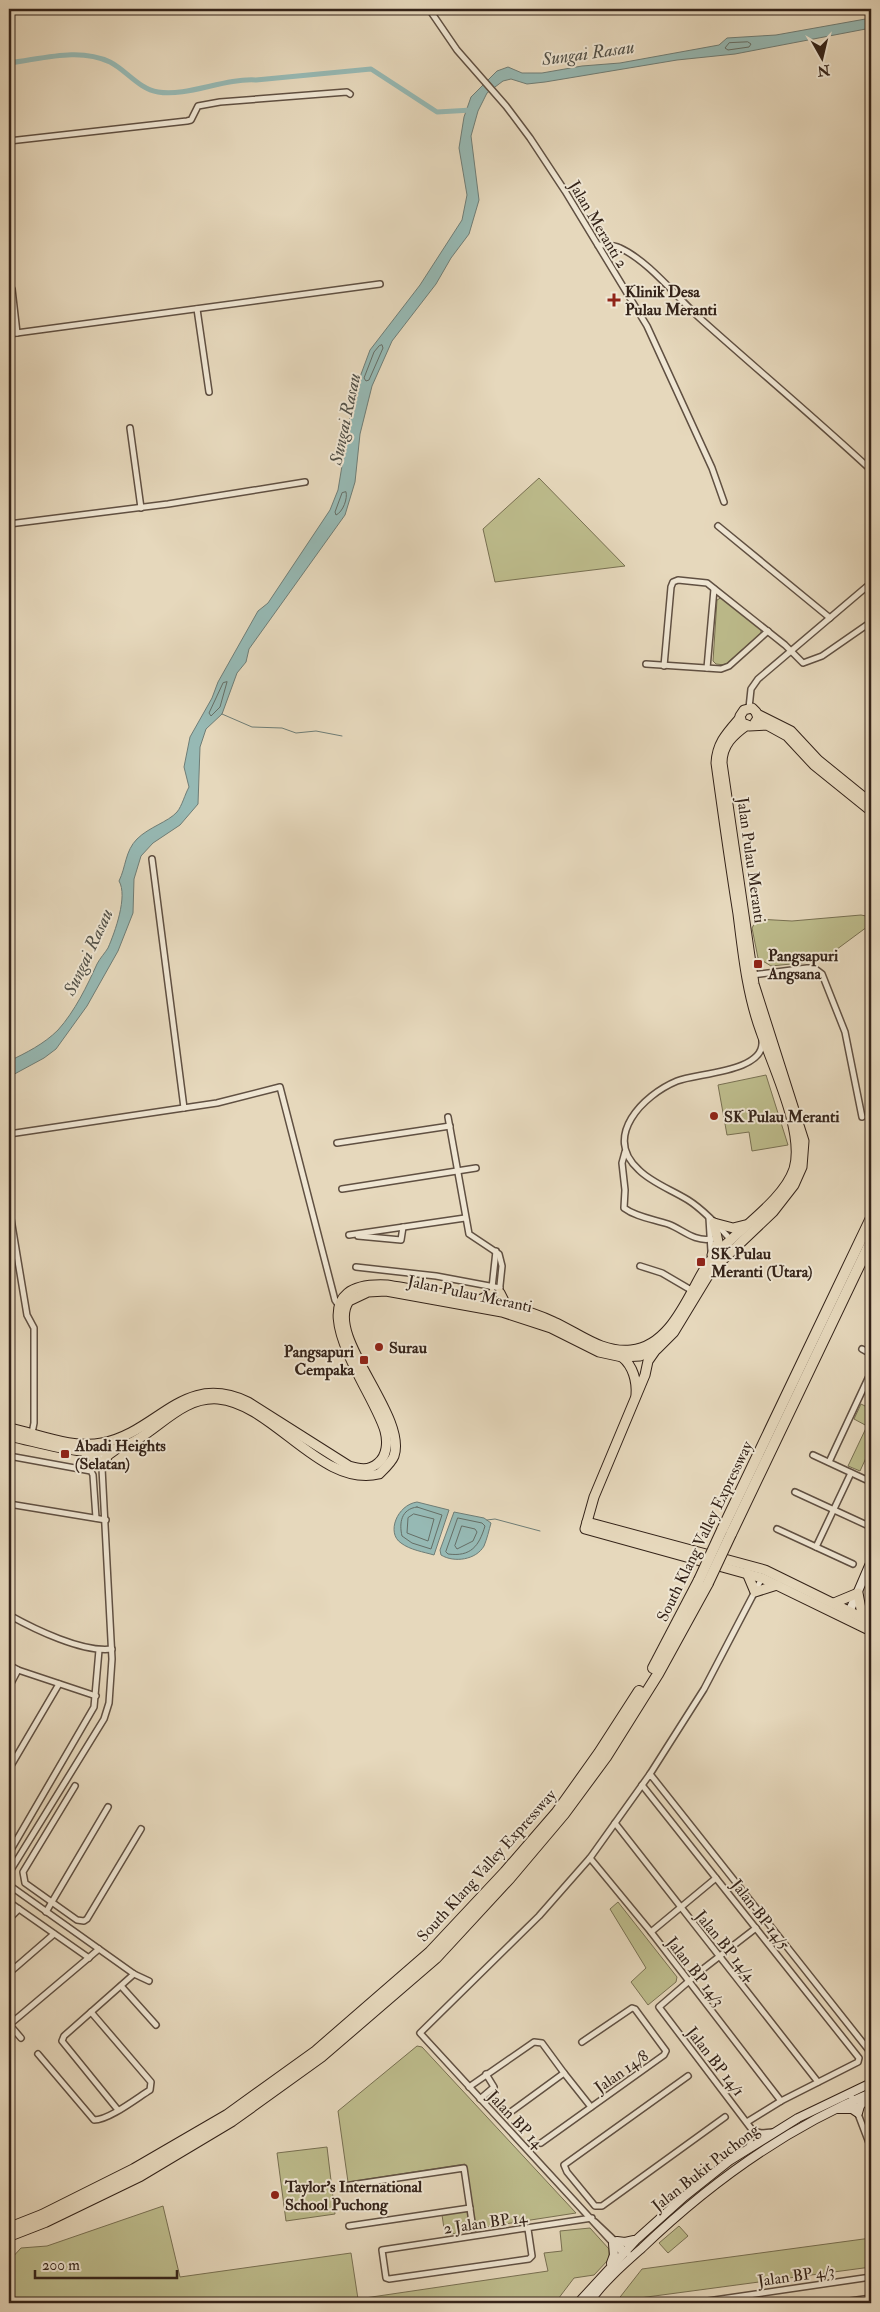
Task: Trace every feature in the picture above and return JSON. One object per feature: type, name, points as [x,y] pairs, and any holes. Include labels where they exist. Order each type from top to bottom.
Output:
[{"type":"highway","name":"South Klang Valley Expressway","points":[[9,2236],[45,2222],[140,2176],[232,2121],[321,2057],[436,1958],[510,1878],[564,1814],[606,1757],[658,1674],[727,1532],[871,1218]]},
{"type":"highway","name":"South Klang Valley Expressway","points":[[727,1532],[871,1241]]},
{"type":"highway","name":"South Klang Valley Expressway","points":[[9,2228],[42,2215],[134,2169],[227,2115],[316,2051],[430,1952],[505,1872],[562,1804],[599,1753],[652,1672],[704,1581]]},
{"type":"main road","points":[[747,722],[742,711],[749,708],[791,731],[818,760],[871,803]]},
{"type":"main road","points":[[747,722],[757,720],[757,714]]},
{"type":"main road","points":[[747,722],[767,725],[786,736],[814,765],[871,811]]},
{"type":"main road","name":"Jalan Pulau Meranti","points":[[9,1436],[80,1450],[120,1447],[140,1437],[177,1411],[192,1404],[218,1399],[246,1408],[342,1471],[358,1476],[378,1474],[393,1458],[394,1437],[390,1423],[354,1348],[346,1321],[346,1306],[354,1296],[386,1291],[495,1299],[510,1308],[554,1321],[600,1346],[627,1350],[648,1346],[658,1339],[667,1330],[711,1258],[786,1197],[799,1176],[804,1153],[796,1114],[752,976],[722,755],[726,744],[747,722]]},
{"type":"main road","name":"Jalan Pulau Meranti","points":[[9,1428],[63,1441],[101,1447],[127,1435],[188,1398],[204,1393],[219,1392],[248,1402],[344,1464],[357,1469],[373,1467],[385,1455],[385,1430],[341,1335],[338,1322],[339,1306],[348,1293],[354,1289],[373,1284],[477,1301],[495,1299],[599,1352],[622,1357],[640,1356],[657,1348],[680,1323],[711,1272],[733,1242],[748,1223],[789,1180],[797,1153],[790,1116],[747,986],[716,763],[718,746],[723,736],[747,722]]},
{"type":"main road","points":[[712,1221],[732,1228],[748,1223]]},
{"type":"main road","points":[[711,1258],[718,1242],[712,1221]]},
{"type":"main road","points":[[586,1525],[594,1497],[646,1375],[648,1361],[657,1348]]},
{"type":"main road","points":[[622,1357],[628,1362],[633,1372],[636,1395]]},
{"type":"main road","points":[[80,1450],[91,1454],[102,1466],[108,1455],[120,1447]]},
{"type":"main road","points":[[594,1497],[597,1516],[601,1521],[615,1529]]},
{"type":"main road","points":[[586,1525],[615,1529],[763,1574],[850,1610],[870,1621]]},
{"type":"main road","points":[[586,1525],[747,1573],[763,1574],[777,1584],[871,1631]]},
{"type":"main road","points":[[846,1619],[871,1561]]},
{"type":"main road","points":[[747,1573],[752,1581],[755,1592],[777,1584]]},
{"type":"main road","points":[[834,1603],[858,1593]]},
{"type":"main road","points":[[858,1593],[861,1609],[870,1621]]},
{"type":"main road","name":"Jalan Bukit Puchong","points":[[589,2303],[630,2259],[691,2202],[734,2169],[801,2126],[835,2109],[871,2083]]},
{"type":"main road","points":[[835,2109],[852,2109],[858,2113],[860,2106],[871,2093]]},
{"type":"main road","name":"Jalan Bukit Puchong","points":[[578,2303],[636,2240],[685,2196],[749,2147],[772,2132],[852,2096],[871,2093]]},
{"type":"main road","points":[[608,2270],[614,2255],[615,2242],[636,2240]]},
{"type":"street","name":"Jalan Meranti 2","points":[[429,9],[457,50],[506,106],[565,191],[647,326],[712,468],[724,502]]},
{"type":"street","points":[[9,141],[187,121],[191,120],[198,106],[220,102],[347,92],[350,94]]},
{"type":"street","points":[[598,245],[620,247],[643,264],[703,321],[760,369],[871,470]]},
{"type":"street","points":[[9,334],[380,284]]},
{"type":"street","points":[[9,288],[12,289],[18,333]]},
{"type":"street","points":[[197,309],[209,392]]},
{"type":"street","points":[[130,428],[141,508]]},
{"type":"street","points":[[9,524],[141,508],[306,482]]},
{"type":"street","points":[[718,526],[830,618]]},
{"type":"street","points":[[664,666],[671,587],[673,582],[678,580],[707,583],[768,631],[804,663],[829,652],[871,622]]},
{"type":"street","points":[[749,708],[749,697],[754,684],[791,650],[871,583]]},
{"type":"street","points":[[707,668],[714,588]]},
{"type":"street","points":[[646,664],[721,669],[729,666],[768,631]]},
{"type":"street","points":[[152,859],[184,1108]]},
{"type":"street","points":[[752,976],[807,968],[814,968],[822,974],[845,1032],[862,1116]]},
{"type":"street","points":[[711,1239],[698,1238],[679,1231],[670,1225],[634,1214],[624,1208],[625,1190],[622,1163],[625,1151],[624,1137],[626,1128],[630,1119],[647,1101],[675,1081],[736,1068],[754,1058],[762,1049],[761,1032]]},
{"type":"street","points":[[9,1134],[231,1101],[280,1087],[335,1300],[339,1306]]},
{"type":"street","points":[[356,1267],[436,1276],[495,1299],[496,1252],[469,1234],[448,1117]]},
{"type":"street","points":[[337,1143],[450,1126]]},
{"type":"street","points":[[625,1151],[633,1165],[641,1172],[689,1201],[733,1242]]},
{"type":"street","points":[[342,1189],[476,1168]]},
{"type":"street","points":[[9,1207],[27,1315],[34,1332],[34,1423],[32,1433]]},
{"type":"street","points":[[403,1227],[401,1240],[349,1234],[465,1218]]},
{"type":"street","points":[[711,1258],[712,1221]]},
{"type":"street","points":[[640,1266],[662,1273],[691,1290]]},
{"type":"street","points":[[862,1350],[871,1354]]},
{"type":"street","points":[[829,1462],[871,1372]]},
{"type":"street","points":[[9,1873],[104,1719],[109,1703],[112,1650],[101,1447]]},
{"type":"street","points":[[813,1455],[871,1482]]},
{"type":"street","points":[[9,1456],[91,1470],[96,1518]]},
{"type":"street","points":[[816,1547],[851,1473]]},
{"type":"street","points":[[796,1492],[871,1527]]},
{"type":"street","points":[[9,1504],[106,1520]]},
{"type":"street","points":[[777,1529],[853,1564]]},
{"type":"street","points":[[590,1858],[650,1774],[704,1689],[763,1574]]},
{"type":"street","points":[[9,1615],[38,1631],[99,1650],[112,1650]]},
{"type":"street","points":[[9,1853],[94,1707],[99,1650]]},
{"type":"street","points":[[9,1665],[18,1670],[96,1696]]},
{"type":"street","points":[[9,1687],[18,1670]]},
{"type":"street","points":[[9,1769],[59,1684]]},
{"type":"street","points":[[650,1774],[871,2053]]},
{"type":"street","name":"Jalan BP 14/5","points":[[642,1784],[807,1991],[859,2060],[818,2082]]},
{"type":"street","points":[[75,1786],[23,1872],[25,1883],[80,1922],[87,1919],[141,1828]]},
{"type":"street","points":[[46,1912],[108,1807]]},
{"type":"street","name":"Jalan BP 14/4","points":[[615,1823],[818,2082]]},
{"type":"street","name":"Jalan BP 14/3","points":[[590,1858],[651,1932],[780,2101]]},
{"type":"street","name":"Jalan BP 14","points":[[590,1858],[539,1916],[420,2033],[630,2259]]},
{"type":"street","points":[[651,1932],[716,1878]]},
{"type":"street","points":[[9,1885],[97,1951],[149,1981]]},
{"type":"street","points":[[9,1902],[89,1958]]},
{"type":"street","points":[[9,1919],[20,1909]]},
{"type":"street","points":[[688,1982],[756,1928]]},
{"type":"street","points":[[9,1973],[54,1934]]},
{"type":"street","points":[[21,2038],[9,2024],[97,1951]]},
{"type":"street","points":[[118,2110],[62,2042],[64,2036],[134,1974]]},
{"type":"street","name":"Jalan BP 14/1","points":[[688,1982],[659,2007],[753,2131]]},
{"type":"street","points":[[807,1991],[817,1984]]},
{"type":"street","points":[[121,1986],[156,2025]]},
{"type":"street","name":"Jalan 14/8","points":[[541,2143],[664,2055],[666,2051],[635,2009],[632,2008],[582,2042]]},
{"type":"street","points":[[38,2054],[94,2120],[98,2120],[118,2110],[150,2090],[152,2084],[91,2012]]},
{"type":"street","name":"Jalan 14/8","points":[[469,2087],[534,2042],[538,2042],[542,2043],[590,2107]]},
{"type":"street","points":[[512,2111],[564,2073]]},
{"type":"street","points":[[480,2099],[494,2087],[486,2074]]},
{"type":"street","points":[[688,2076],[564,2165],[567,2172],[595,2206],[602,2206],[725,2117]]},
{"type":"street","points":[[748,2122],[780,2101],[818,2082]]},
{"type":"street","points":[[852,2096],[871,2148]]},
{"type":"street","points":[[865,2132],[871,2130]]},
{"type":"street","points":[[749,2147],[753,2131],[761,2133],[772,2132]]},
{"type":"street","points":[[344,2186],[464,2168],[473,2229]]},
{"type":"street","points":[[571,2196],[580,2189]]},
{"type":"street","points":[[349,2226],[470,2208]]},
{"type":"street","name":"2 Jalan BP 14","points":[[528,2229],[532,2256],[529,2259],[389,2279],[386,2274],[382,2250],[528,2229],[593,2220]]},
{"type":"street","name":"Jalan BP 4/3","points":[[694,2303],[714,2302],[871,2277]]},
{"type":"street","points":[[836,2303],[871,2298]]},
{"type":"shaded area","points":[[539,478],[625,566],[495,582],[483,529]]},
{"type":"shaded area","points":[[722,597],[761,628],[761,633],[725,665],[716,664],[713,661],[717,600]]},
{"type":"shaded area","points":[[861,915],[871,917],[871,924],[821,961],[771,966],[758,958],[752,928],[757,919],[792,921]]},
{"type":"shaded area","points":[[766,1075],[788,1145],[752,1151],[749,1132],[727,1135],[718,1085]]},
{"type":"shaded area","points":[[861,1404],[871,1409],[871,1447],[860,1471],[848,1466],[867,1426],[854,1419]]},
{"type":"shaded area","points":[[618,1902],[677,1977],[676,1982],[648,2005],[631,1982],[646,1968],[610,1909]]},
{"type":"shaded area","points":[[417,2046],[422,2047],[576,2213],[479,2228],[476,2231],[465,2164],[348,2182],[338,2111]]},
{"type":"shaded area","points":[[327,2147],[335,2214],[286,2221],[277,2153]]},
{"type":"shaded area","points":[[163,2206],[180,2277],[351,2253],[358,2299],[548,2271],[544,2253],[562,2251],[560,2231],[590,2228],[609,2249],[609,2259],[594,2275],[574,2278],[555,2303],[9,2303],[9,2261],[21,2248],[47,2246]]},
{"type":"shaded area","points":[[468,2211],[471,2231],[445,2235],[442,2215]]},
{"type":"shaded area","points":[[679,2226],[688,2236],[668,2253],[659,2243]]},
{"type":"shaded area","points":[[871,2238],[871,2267],[617,2301],[642,2269]]},
{"type":"water","points":[[871,18],[871,28],[735,54],[677,60],[545,82],[527,84],[511,79],[503,81],[487,93],[478,111],[471,136],[479,200],[469,234],[451,258],[436,284],[392,341],[372,386],[360,434],[355,482],[345,515],[249,649],[246,662],[237,673],[222,714],[206,729],[200,747],[198,804],[180,825],[153,843],[141,856],[134,879],[133,913],[118,951],[87,1006],[56,1049],[44,1058],[9,1077],[9,1061],[35,1048],[53,1035],[70,1015],[80,998],[98,962],[108,948],[114,933],[120,914],[122,896],[119,881],[130,849],[137,839],[169,819],[179,809],[189,787],[184,767],[190,737],[258,611],[268,603],[330,510],[338,490],[354,393],[370,350],[420,285],[462,220],[467,195],[459,148],[464,117],[471,97],[497,71],[508,67],[522,73],[542,73],[582,66],[620,63],[719,45],[727,38],[776,35]]},
{"type":"water","points":[[417,1502],[449,1510],[434,1555],[413,1549],[401,1543],[394,1533],[394,1526],[399,1514],[410,1504]]},
{"type":"water","points":[[454,1512],[484,1518],[491,1523],[484,1546],[476,1554],[464,1559],[452,1559],[441,1555],[440,1550]]},
{"type":"waterway","points":[[9,63],[60,55],[86,55],[110,62],[151,90],[169,93],[244,80],[371,69],[437,112],[472,110]]},
{"type":"waterway","points":[[222,714],[252,727],[282,728],[296,733],[316,731],[342,736]]},
{"type":"waterway","points":[[487,1520],[495,1519],[540,1531]]},
{"type":"place","name":"Klinik Desa Pulau Meranti","points":[[614,300]]},
{"type":"place","name":"Pangsapuri Angsana","points":[[758,964]]},
{"type":"place","name":"SK Pulau Meranti","points":[[714,1116]]},
{"type":"place","name":"SK Pulau Meranti (Utara)","points":[[701,1262]]},
{"type":"place","name":"Surau","points":[[379,1347]]},
{"type":"place","name":"Pangsapuri Cempaka","points":[[364,1360]]},
{"type":"place","name":"Abadi Heights (Selatan)","points":[[65,1454]]},
{"type":"place","name":"Taylor's International School Puchong","points":[[275,2195]]},
{"type":"water label","name":"Sungai Rasau","points":[[588,53]]},
{"type":"water label","name":"Sungai Rasau","points":[[345,419]]},
{"type":"water label","name":"Sungai Rasau","points":[[88,952]]}]
